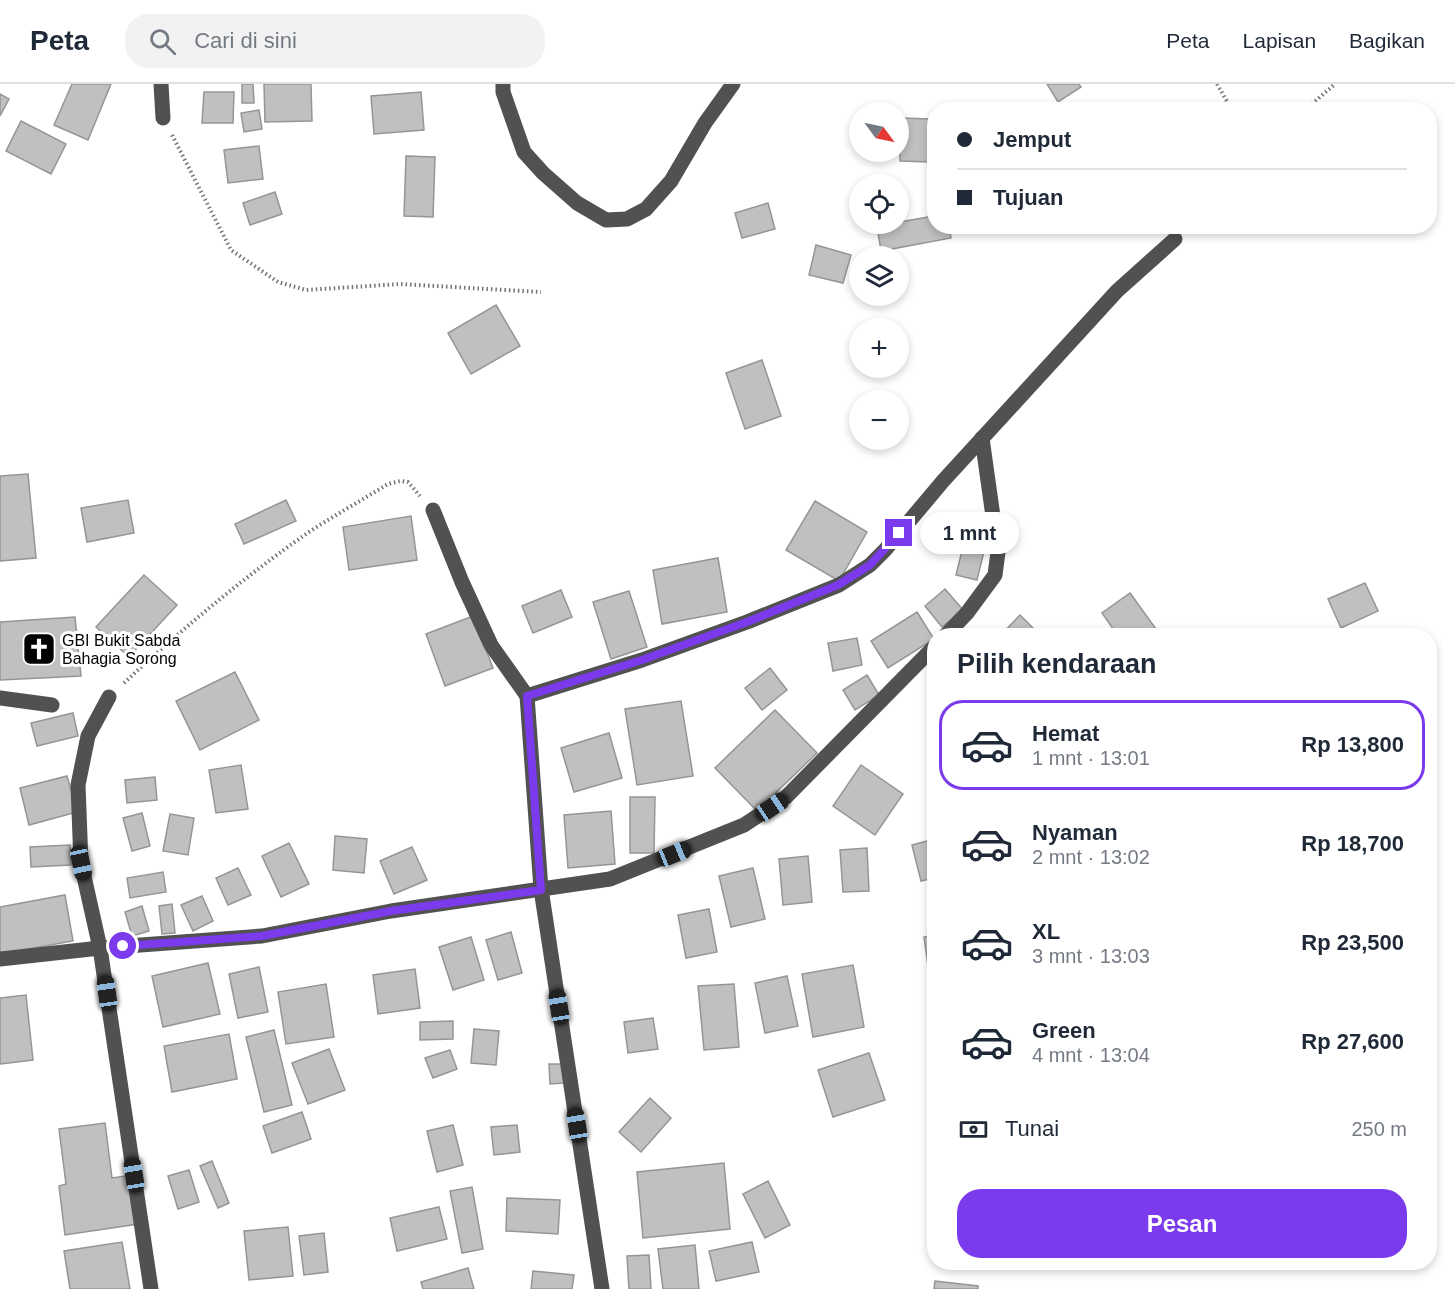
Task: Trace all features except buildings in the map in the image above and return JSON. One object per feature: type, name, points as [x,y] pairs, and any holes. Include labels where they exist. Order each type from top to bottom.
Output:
[{"type":"street","points":[[161,84],[163,118]]},
{"type":"street","points":[[503,84],[503,92],[524,152],[543,173],[577,203],[606,220],[627,219],[646,210],[670,180],[705,123],[733,84]]},
{"type":"street","points":[[527,696],[642,660],[747,622],[838,585],[870,565],[982,438],[1117,291],[1175,239]]},
{"type":"street","points":[[953,628],[967,613],[995,575],[998,552],[982,438]]},
{"type":"street","points":[[433,510],[491,645],[527,696],[541,890],[602,1289]]},
{"type":"street","points":[[0,959],[100,948],[262,936],[391,911],[610,879],[744,825],[786,797],[927,654]]},
{"type":"street","points":[[109,697],[88,736],[78,785],[81,863],[100,948],[151,1289]]},
{"type":"street","points":[[0,698],[52,705]]},
{"type":"path","points":[[1217,84],[1227,102]]},
{"type":"path","points":[[1314,102],[1335,84]]},
{"type":"path","points":[[163,118],[231,250],[278,282],[306,290],[400,284],[541,292]]},
{"type":"path","points":[[109,697],[167,643],[242,582],[310,532],[388,484],[408,482],[433,510]]},
{"type":"place","name":"GBI Bukit Sabda Bahagia Sorong","points":[[39,649]]},
{"type":"route","points":[[123,946],[262,936],[391,911],[541,890],[527,696],[642,660],[747,622],[838,585],[870,565],[899,533]]}]
